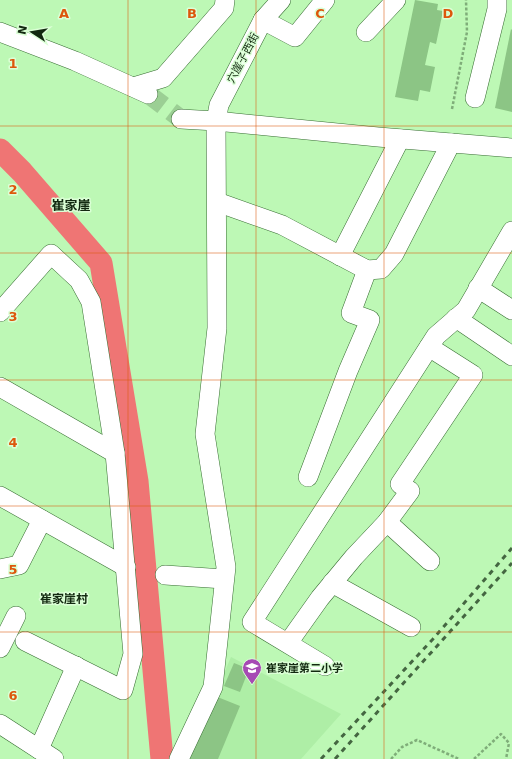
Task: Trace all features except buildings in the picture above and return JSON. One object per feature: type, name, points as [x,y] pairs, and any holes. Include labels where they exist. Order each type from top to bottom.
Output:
[{"type":"street","points":[[0,32],[75,61],[140,91],[163,78],[224,8],[224,0]]},
{"type":"street","name":"穴崖子西街","points":[[179,759],[213,687],[226,567],[205,434],[217,328],[216,121],[219,105],[263,20],[281,0]]},
{"type":"street","points":[[263,20],[295,37],[325,0]]},
{"type":"street","points":[[366,32],[396,0]]},
{"type":"street","points":[[475,98],[497,9],[497,0]]},
{"type":"street","points":[[181,119],[512,148]]},
{"type":"street","points":[[340,256],[400,139]]},
{"type":"street","points":[[217,202],[282,225],[367,270],[381,269],[394,254],[451,143]]},
{"type":"street","points":[[325,666],[252,622],[436,336],[466,310],[512,231]]},
{"type":"street","points":[[0,312],[51,254],[79,280],[91,302],[115,453],[126,567],[133,654],[123,690],[25,641]]},
{"type":"street","points":[[308,477],[348,370],[370,320],[351,313],[367,270]]},
{"type":"street","points":[[478,288],[512,310]]},
{"type":"street","points":[[456,318],[512,356]]},
{"type":"street","points":[[288,643],[320,598],[354,556],[387,522],[410,491],[400,484],[473,375],[429,347]]},
{"type":"street","points":[[0,387],[115,453]]},
{"type":"street","points":[[0,496],[126,567]]},
{"type":"street","points":[[0,569],[20,564],[42,520]]},
{"type":"street","points":[[387,522],[430,561]]},
{"type":"street","points":[[165,575],[224,579]]},
{"type":"street","points":[[332,584],[411,627]]},
{"type":"street","points":[[0,648],[16,616]]},
{"type":"street","points":[[0,724],[47,754],[76,666]]},
{"type":"path","points":[[452,109],[467,32],[466,0]]},
{"type":"path","points":[[474,759],[501,734],[509,743],[506,759]]},
{"type":"path","points":[[391,759],[402,747],[418,740],[459,759]]},
{"type":"shaded area","name":"崔家崖第二小学","points":[[231,657],[341,714],[301,759],[187,759]]},
{"type":"waterway","points":[[0,150],[22,172],[101,263],[137,481],[162,759]]},
{"type":"tunnel","points":[[148,94],[181,119]]},
{"type":"railway","points":[[321,759],[433,639],[512,548]]},
{"type":"railway","points":[[335,759],[512,563]]},
{"type":"place","name":"崔家崖第二小学","points":[[252,685]]},
{"type":"district","name":"崔家崖","points":[[71,205]]},
{"type":"district","name":"崔家崖村","points":[[64,599]]}]
